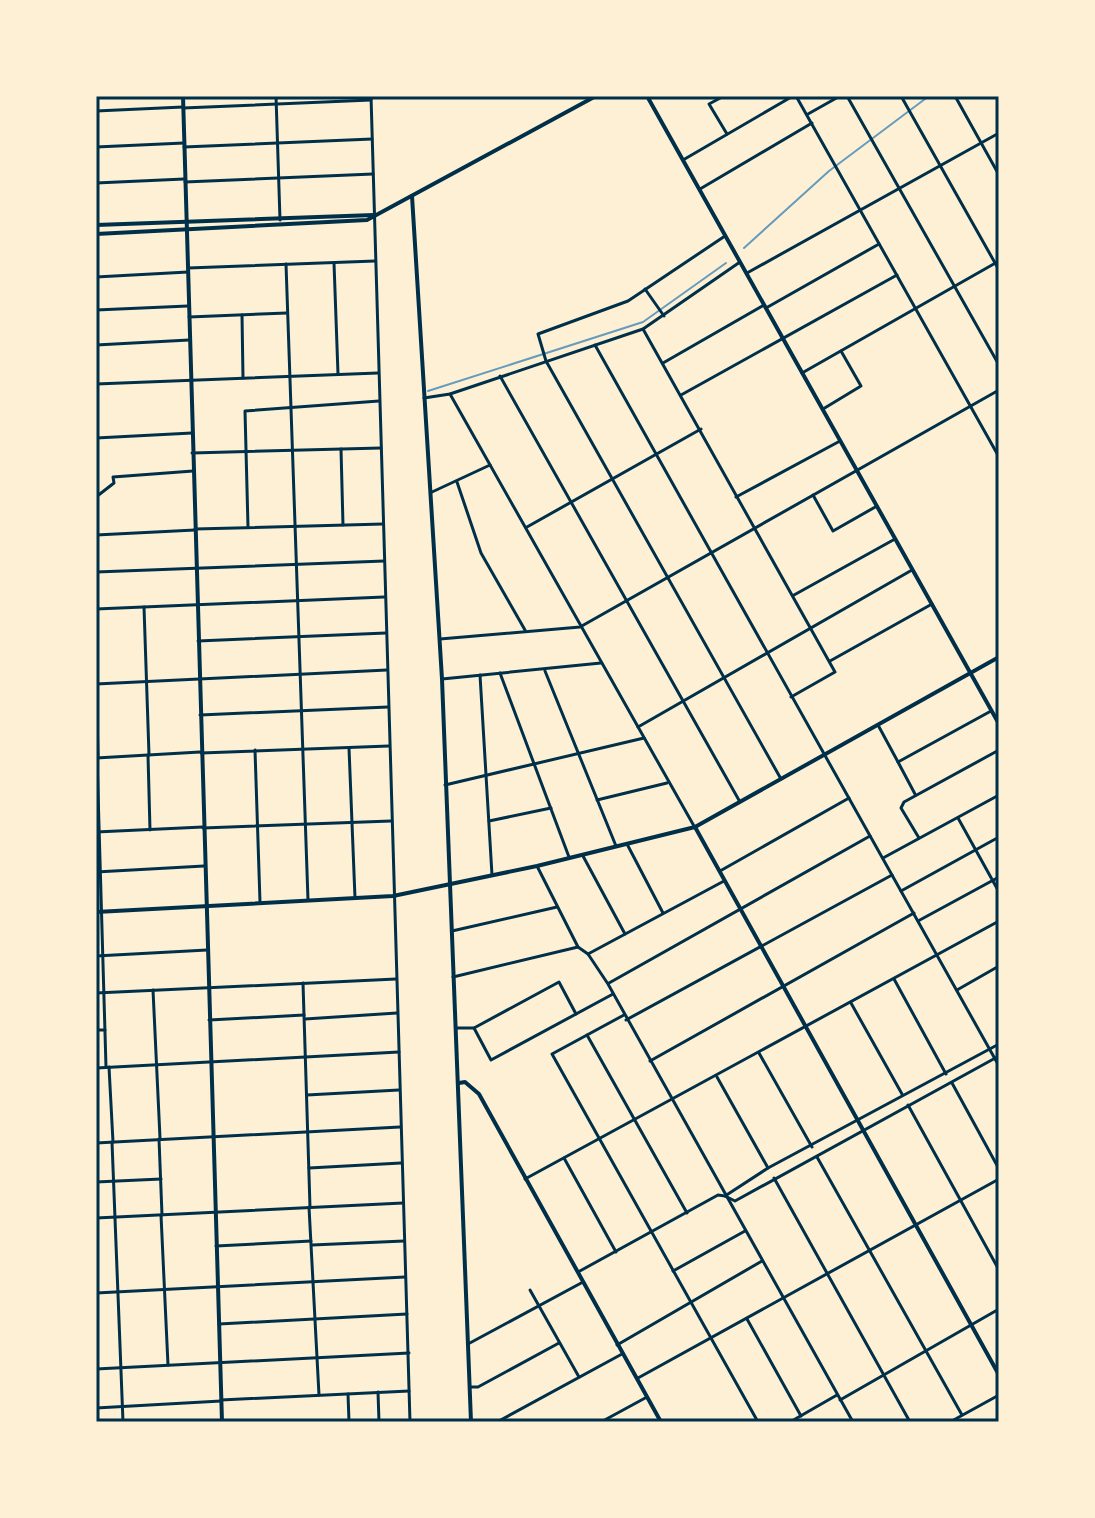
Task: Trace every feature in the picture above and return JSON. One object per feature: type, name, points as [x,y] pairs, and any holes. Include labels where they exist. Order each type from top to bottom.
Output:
[{"type":"street","points":[[183,96],[222,1422]]},
{"type":"street","points":[[276,96],[280,225]]},
{"type":"street","points":[[96,234],[367,220],[596,96]]},
{"type":"street","points":[[647,96],[999,724]]},
{"type":"street","points":[[724,96],[709,104],[727,134]]},
{"type":"street","points":[[683,160],[795,96],[999,457]]},
{"type":"street","points":[[807,115],[840,96]]},
{"type":"street","points":[[847,96],[999,365]]},
{"type":"street","points":[[901,96],[999,270]]},
{"type":"street","points":[[955,96],[999,175]]},
{"type":"street","points":[[96,111],[371,98],[410,1422]]},
{"type":"street","points":[[700,189],[812,123]]},
{"type":"street","points":[[747,274],[999,133]]},
{"type":"street","points":[[96,147],[372,139]]},
{"type":"street","points":[[96,183],[373,174]]},
{"type":"street","points":[[412,196],[442,679],[471,1422]]},
{"type":"street","points":[[96,225],[374,215]]},
{"type":"street","points":[[725,236],[628,301],[538,334],[546,361],[781,779]]},
{"type":"street","points":[[663,363],[879,244]]},
{"type":"street","points":[[96,277],[375,261]]},
{"type":"street","points":[[423,398],[450,394],[643,329],[740,262]]},
{"type":"street","points":[[802,373],[997,262]]},
{"type":"street","points":[[334,263],[338,374]]},
{"type":"street","points":[[286,264],[308,901]]},
{"type":"street","points":[[681,395],[897,275]]},
{"type":"street","points":[[645,289],[664,316]]},
{"type":"street","points":[[96,310],[188,306]]},
{"type":"street","points":[[189,317],[287,313]]},
{"type":"street","points":[[242,315],[243,378]]},
{"type":"street","points":[[643,329],[835,672],[791,697]]},
{"type":"street","points":[[96,345],[189,340]]},
{"type":"street","points":[[595,345],[989,1049],[997,1057],[999,1066]]},
{"type":"street","points":[[823,409],[861,386],[841,351]]},
{"type":"street","points":[[96,384],[378,373]]},
{"type":"street","points":[[500,376],[740,802]]},
{"type":"street","points":[[440,639],[580,627],[999,390]]},
{"type":"street","points":[[450,394],[999,1375]]},
{"type":"street","points":[[248,527],[245,411],[379,401]]},
{"type":"street","points":[[525,528],[701,429]]},
{"type":"street","points":[[96,438],[192,433]]},
{"type":"street","points":[[736,497],[840,441]]},
{"type":"street","points":[[192,453],[381,448]]},
{"type":"street","points":[[341,449],[343,525]]},
{"type":"street","points":[[430,493],[490,465]]},
{"type":"street","points":[[96,497],[114,483],[113,477],[193,471]]},
{"type":"street","points":[[457,482],[481,553],[525,630]]},
{"type":"street","points":[[813,495],[833,531],[877,506]]},
{"type":"street","points":[[96,535],[383,524]]},
{"type":"street","points":[[793,596],[895,539]]},
{"type":"street","points":[[96,572],[384,561]]},
{"type":"street","points":[[638,727],[913,570]]},
{"type":"street","points":[[96,609],[385,597]]},
{"type":"street","points":[[829,662],[932,604]]},
{"type":"street","points":[[144,606],[150,830]]},
{"type":"street","points":[[198,641],[386,633]]},
{"type":"street","points":[[99,911],[393,896],[537,866],[695,827],[999,657]]},
{"type":"street","points":[[442,679],[601,663]]},
{"type":"street","points":[[96,666],[99,911],[123,1422]]},
{"type":"street","points":[[96,684],[387,670]]},
{"type":"street","points":[[545,671],[616,846]]},
{"type":"street","points":[[500,673],[569,858]]},
{"type":"street","points":[[480,675],[492,876]]},
{"type":"street","points":[[200,715],[388,707]]},
{"type":"street","points":[[898,762],[991,710]]},
{"type":"street","points":[[878,725],[916,795]]},
{"type":"street","points":[[445,785],[644,738]]},
{"type":"street","points":[[97,757],[389,746]]},
{"type":"street","points":[[349,748],[355,898]]},
{"type":"street","points":[[255,750],[260,902]]},
{"type":"street","points":[[919,838],[901,808],[916,795],[999,750]]},
{"type":"street","points":[[597,800],[669,782]]},
{"type":"street","points":[[883,858],[999,795]]},
{"type":"street","points":[[719,872],[849,798]]},
{"type":"street","points":[[489,821],[551,808]]},
{"type":"street","points":[[958,818],[999,892]]},
{"type":"street","points":[[98,832],[391,821]]},
{"type":"street","points":[[608,984],[870,836]]},
{"type":"street","points":[[901,891],[999,837]]},
{"type":"street","points":[[627,844],[663,913]]},
{"type":"street","points":[[583,855],[625,934]]},
{"type":"street","points":[[98,872],[204,866]]},
{"type":"street","points":[[537,866],[578,947],[588,954],[608,984],[853,1422]]},
{"type":"street","points":[[626,1020],[892,875]]},
{"type":"street","points":[[918,921],[999,877]]},
{"type":"street","points":[[588,954],[724,881]]},
{"type":"street","points":[[452,931],[557,907]]},
{"type":"street","points":[[650,1061],[914,913]]},
{"type":"street","points":[[525,1179],[999,921]]},
{"type":"street","points":[[453,977],[578,947]]},
{"type":"street","points":[[96,956],[207,950]]},
{"type":"street","points":[[956,990],[999,966]]},
{"type":"street","points":[[96,993],[396,979]]},
{"type":"street","points":[[893,979],[946,1074]]},
{"type":"street","points":[[303,982],[309,1207],[319,1395]]},
{"type":"street","points":[[456,1028],[474,1028],[559,982],[576,1014]]},
{"type":"street","points":[[153,990],[168,1365]]},
{"type":"street","points":[[474,1028],[491,1060],[613,994]]},
{"type":"street","points":[[850,1002],[902,1094]]},
{"type":"street","points":[[209,1020],[397,1013]]},
{"type":"street","points":[[624,1015],[552,1054],[758,1422]]},
{"type":"street","points":[[96,1030],[105,1030]]},
{"type":"street","points":[[587,1035],[687,1213]]},
{"type":"street","points":[[725,1196],[768,1168],[999,1044]]},
{"type":"street","points":[[96,1068],[399,1052]]},
{"type":"street","points":[[759,1053],[812,1147]]},
{"type":"street","points":[[578,1272],[718,1195],[735,1201],[997,1057]]},
{"type":"street","points":[[716,1077],[768,1168]]},
{"type":"street","points":[[459,1083],[465,1082],[479,1094],[661,1422]]},
{"type":"street","points":[[952,1083],[999,1169]]},
{"type":"street","points":[[307,1095],[399,1090]]},
{"type":"street","points":[[908,1104],[999,1270]]},
{"type":"street","points":[[96,1143],[400,1127]]},
{"type":"street","points":[[817,1156],[962,1415]]},
{"type":"street","points":[[564,1158],[616,1252]]},
{"type":"street","points":[[309,1168],[401,1163]]},
{"type":"street","points":[[774,1178],[910,1422]]},
{"type":"street","points":[[96,1182],[161,1179]]},
{"type":"street","points":[[637,1379],[999,1179]]},
{"type":"street","points":[[96,1218],[403,1203]]},
{"type":"street","points":[[673,1271],[745,1231]]},
{"type":"street","points":[[216,1246],[404,1241]]},
{"type":"street","points":[[617,1345],[689,1300],[762,1261]]},
{"type":"street","points":[[96,1293],[405,1277]]},
{"type":"street","points":[[468,1344],[540,1308],[583,1282]]},
{"type":"street","points":[[530,1290],[579,1378]]},
{"type":"street","points":[[790,1422],[927,1352],[999,1309]]},
{"type":"street","points":[[219,1324],[407,1314]]},
{"type":"street","points":[[747,1319],[801,1416]]},
{"type":"street","points":[[469,1387],[478,1387],[559,1343]]},
{"type":"street","points":[[96,1369],[409,1353]]},
{"type":"street","points":[[497,1422],[622,1354]]},
{"type":"street","points":[[96,1408],[409,1391]]},
{"type":"street","points":[[378,1392],[379,1422]]},
{"type":"street","points":[[348,1394],[349,1422]]},
{"type":"street","points":[[950,1422],[999,1395]]},
{"type":"street","points":[[603,1421],[647,1397]]},
{"type":"waterway","points":[[744,248],[829,171],[929,96]]},
{"type":"waterway","points":[[428,391],[643,322],[726,263]]}]
